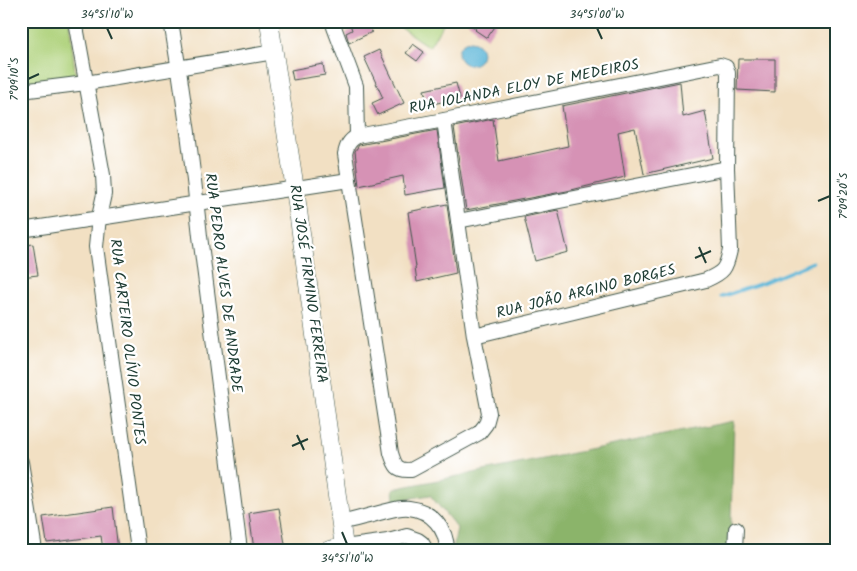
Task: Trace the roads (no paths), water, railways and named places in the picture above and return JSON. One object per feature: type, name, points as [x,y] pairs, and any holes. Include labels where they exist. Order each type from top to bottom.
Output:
[{"type":"main road","name":"RUA JOSÉ FIRMINO FERREIRA","points":[[270,21],[341,523],[336,548]]},
{"type":"street","name":"RUA CARTEIRO OLÍVIO PONTES","points":[[75,21],[103,175],[104,194],[99,217],[96,247],[138,550]]},
{"type":"street","name":"RUA PEDRO ALVES DE ANDRADE","points":[[171,21],[197,203],[240,550]]},
{"type":"street","points":[[334,21],[334,26],[356,86],[357,136],[350,141],[346,147],[345,154],[391,453],[394,463],[403,470],[411,470],[479,433],[486,424],[489,413],[474,336],[444,120]]},
{"type":"street","points":[[21,90],[86,83],[274,52]]},
{"type":"street","name":"RUA IOLANDA ELOY DE MEDEIROS","points":[[357,136],[720,65],[726,67],[728,73],[727,168]]},
{"type":"street","points":[[458,221],[727,168]]},
{"type":"street","name":"RUA JOÃO ARGINO BORGES","points":[[474,336],[706,280],[722,271],[730,250],[727,168]]},
{"type":"street","points":[[21,230],[349,180]]},
{"type":"street","points":[[21,462],[35,550]]},
{"type":"street","points":[[341,523],[399,508],[418,510],[431,516],[439,524],[444,532],[447,550]]},
{"type":"street","points":[[735,550],[736,529]]},
{"type":"street","points":[[336,548],[388,541],[407,536],[418,540],[426,550]]},
{"type":"water","points":[[470,41],[475,42],[481,48],[481,58],[475,64],[470,65],[465,64],[459,58],[458,53],[459,48],[465,42]]},
{"type":"waterway","points":[[721,297],[813,262]]}]
